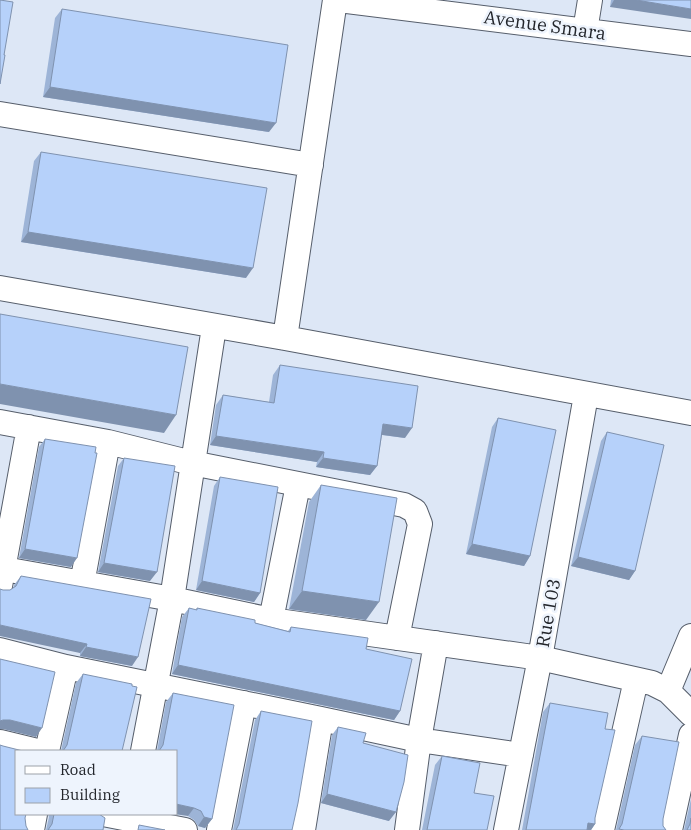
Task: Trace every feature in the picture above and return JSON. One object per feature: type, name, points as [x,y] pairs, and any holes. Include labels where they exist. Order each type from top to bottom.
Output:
[{"type":"street","points":[[285,338],[335,0]]},
{"type":"street","name":"Avenue Smara","points":[[339,0],[411,4],[585,31],[691,44]]},
{"type":"street","points":[[585,31],[590,0]]},
{"type":"street","points":[[0,114],[310,165]]},
{"type":"street","points":[[0,288],[285,338],[691,413]]},
{"type":"street","points":[[143,750],[172,598],[214,327]]},
{"type":"street","name":"Rue 103","points":[[506,830],[540,658],[586,395]]},
{"type":"street","points":[[0,422],[108,442],[192,463],[298,485],[392,501],[404,505],[415,512],[420,524],[397,638]]},
{"type":"street","points":[[29,427],[4,543],[2,578],[82,584],[172,598],[271,620],[540,658],[652,684],[668,691],[691,714]]},
{"type":"street","points":[[82,584],[108,442]]},
{"type":"street","points":[[271,620],[298,485]]},
{"type":"street","points":[[668,691],[691,636]]},
{"type":"street","points":[[407,830],[436,643]]},
{"type":"street","points":[[0,650],[66,667],[321,718],[420,740],[521,756]]},
{"type":"street","points":[[47,750],[66,667]]},
{"type":"street","points":[[602,830],[636,680]]},
{"type":"street","points":[[219,830],[244,703]]},
{"type":"street","points":[[303,830],[321,718]]},
{"type":"street","points":[[670,830],[691,735]]},
{"type":"street","points":[[0,742],[34,750]]},
{"type":"street","points":[[32,830],[35,815]]},
{"type":"street","points":[[107,815],[129,821],[185,830]]},
{"type":"building","points":[[0,0],[13,2],[0,84]]},
{"type":"building","points":[[636,0],[691,0],[691,9]]},
{"type":"building","points":[[62,9],[288,45],[276,123],[50,87]]},
{"type":"building","points":[[41,152],[267,188],[253,268],[28,232]]},
{"type":"building","points":[[0,314],[188,347],[176,415],[0,384]]},
{"type":"building","points":[[280,365],[418,386],[412,428],[383,424],[377,466],[323,458],[324,452],[216,436],[223,395],[274,403]]},
{"type":"building","points":[[498,418],[556,430],[530,556],[472,544]]},
{"type":"building","points":[[607,432],[664,445],[635,571],[578,557]]},
{"type":"building","points":[[45,439],[96,447],[95,453],[97,453],[77,558],[25,549]]},
{"type":"building","points":[[124,458],[175,466],[157,572],[104,563]]},
{"type":"building","points":[[220,477],[278,487],[260,593],[202,581]]},
{"type":"building","points":[[321,485],[397,498],[379,602],[302,591]]},
{"type":"building","points":[[21,576],[151,599],[138,657],[86,647],[87,644],[0,625],[0,589],[10,590],[16,586]]},
{"type":"building","points":[[189,608],[255,620],[255,623],[290,632],[291,627],[368,638],[366,649],[412,659],[400,711],[178,665]]},
{"type":"building","points":[[0,659],[55,672],[42,728],[10,720],[0,721]]},
{"type":"building","points":[[83,674],[132,684],[132,686],[137,687],[122,750],[64,750],[67,745]]},
{"type":"building","points":[[173,693],[234,705],[212,819],[204,817],[201,811],[194,808],[178,804],[178,750],[160,750],[163,745]]},
{"type":"building","points":[[550,703],[608,713],[605,729],[615,730],[595,824],[588,823],[587,830],[526,830]]},
{"type":"building","points":[[261,711],[312,721],[292,830],[236,830],[239,824]]},
{"type":"building","points":[[338,727],[366,733],[363,743],[408,755],[404,782],[396,812],[327,794]]},
{"type":"building","points":[[642,736],[679,742],[663,819],[663,826],[666,830],[619,829],[622,824]]},
{"type":"building","points":[[0,745],[19,750],[15,750],[15,815],[26,815],[28,830],[0,830]]},
{"type":"building","points":[[442,756],[480,763],[474,793],[494,796],[487,830],[427,830]]},
{"type":"building","points":[[54,815],[100,815],[105,818],[103,830],[48,830],[52,824]]},
{"type":"building","points":[[691,818],[691,830],[687,830],[690,824]]},
{"type":"building","points":[[139,825],[165,830],[138,830]]}]
